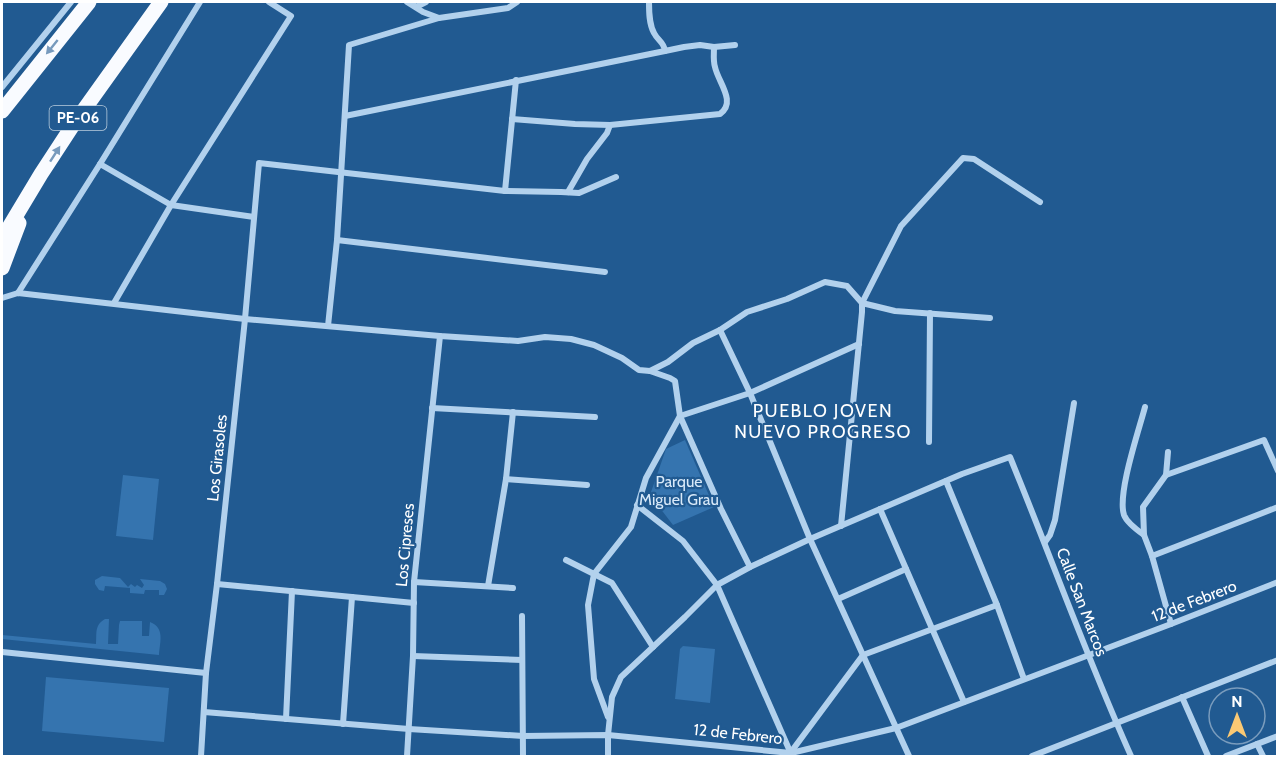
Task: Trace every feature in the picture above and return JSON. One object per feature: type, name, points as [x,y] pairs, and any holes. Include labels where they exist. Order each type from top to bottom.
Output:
[{"type":"main road","points":[[2,111],[89,2]]},
{"type":"main road","name":"PE-06","points":[[2,239],[73,125],[161,2]]},
{"type":"main road","points":[[2,223],[38,179]]},
{"type":"main road","points":[[2,268],[38,179]]},
{"type":"street","points":[[2,87],[71,2]]},
{"type":"street","points":[[18,293],[200,2]]},
{"type":"street","points":[[114,303],[171,206],[291,16],[268,2]]},
{"type":"street","points":[[407,2],[414,4],[426,2]]},
{"type":"street","points":[[328,326],[337,240],[349,45],[439,18],[508,8],[517,2]]},
{"type":"street","points":[[649,2],[649,16],[654,33],[664,44],[665,51]]},
{"type":"street","points":[[414,4],[423,12],[439,18]]},
{"type":"street","points":[[345,116],[684,46],[735,45]]},
{"type":"street","points":[[513,119],[610,125],[716,116],[724,112],[728,105],[715,66],[714,47]]},
{"type":"street","points":[[505,191],[516,80]]},
{"type":"street","points":[[568,192],[610,125]]},
{"type":"street","points":[[841,526],[862,303],[901,226],[963,159],[974,159],[1040,202]]},
{"type":"street","name":"Los Girasoles","points":[[201,756],[206,673],[218,584],[259,163],[341,171]]},
{"type":"street","points":[[100,164],[171,206],[254,217]]},
{"type":"street","points":[[341,171],[505,191],[579,193],[616,177]]},
{"type":"street","points":[[337,240],[605,272]]},
{"type":"street","points":[[650,371],[747,312],[787,299],[825,282],[847,286],[862,303],[895,311],[990,318]]},
{"type":"street","points":[[2,298],[18,293],[245,319],[518,341],[545,337],[571,339],[594,345],[622,358],[639,370],[650,371],[675,381],[680,416],[721,509],[750,567]]},
{"type":"street","points":[[929,442],[930,313]]},
{"type":"street","points":[[720,330],[750,393],[810,538],[909,756]]},
{"type":"street","name":"Los Cipreses","points":[[407,756],[413,656],[414,582],[440,336]]},
{"type":"street","points":[[609,720],[594,679],[588,605],[594,574],[631,526],[646,478],[680,416],[750,393],[859,344]]},
{"type":"street","points":[[1045,542],[1055,520],[1074,403]]},
{"type":"street","points":[[1144,535],[1124,517],[1122,505],[1130,462],[1145,407]]},
{"type":"street","points":[[432,408],[595,417]]},
{"type":"street","points":[[488,586],[506,479],[513,412]]},
{"type":"street","points":[[1166,475],[1264,440],[1278,471]]},
{"type":"street","points":[[1168,452],[1166,475],[1143,507],[1144,535],[1171,624]]},
{"type":"street","name":"Calle San Marcos","points":[[946,481],[1010,457],[1088,656],[1131,756]]},
{"type":"street","points":[[506,479],[587,485]]},
{"type":"street","points":[[608,756],[612,697],[621,676],[717,585],[810,538],[946,481],[997,605],[1024,680]]},
{"type":"street","points":[[637,505],[682,540],[717,585],[791,755]]},
{"type":"street","points":[[1152,556],[1278,507]]},
{"type":"street","points":[[880,509],[964,702]]},
{"type":"street","points":[[566,560],[612,583],[654,647]]},
{"type":"street","points":[[838,599],[906,569]]},
{"type":"street","points":[[414,582],[513,588]]},
{"type":"street","name":"12 de Febrero","points":[[204,712],[523,736],[608,735],[791,755],[896,728],[1278,582]]},
{"type":"street","points":[[218,584],[414,603]]},
{"type":"street","points":[[286,719],[292,591]]},
{"type":"street","points":[[343,724],[352,597]]},
{"type":"street","points":[[791,755],[863,655],[997,605]]},
{"type":"street","points":[[522,616],[523,756]]},
{"type":"street","points":[[2,652],[206,673]]},
{"type":"street","points":[[413,656],[522,660]]},
{"type":"street","points":[[1032,756],[1278,660]]},
{"type":"street","points":[[1182,698],[1208,756]]},
{"type":"street","points":[[1226,756],[1252,746]]},
{"type":"green space","name":"Parque Miguel Grau","points":[[685,440],[714,507],[673,525],[650,495],[666,449]]},
{"type":"green space","points":[[123,475],[159,479],[153,540],[116,536]]},
{"type":"green space","points":[[102,576],[120,578],[128,587],[131,584],[142,588],[144,585],[140,579],[160,581],[167,589],[164,595],[159,595],[159,590],[145,590],[144,594],[130,593],[130,588],[105,586],[104,591],[99,590],[95,580]]},
{"type":"green space","points":[[105,619],[109,619],[108,644],[118,644],[120,621],[142,621],[142,636],[149,636],[150,622],[155,625],[160,631],[159,655],[2,639],[2,635],[96,644],[98,627]]},
{"type":"green space","points":[[683,646],[715,649],[710,703],[675,699],[680,649]]},
{"type":"green space","points":[[46,677],[169,688],[164,742],[42,731]]},
{"type":"district","name":"PUEBLO JOVEN NUEVO PROGRESO","points":[[823,421]]}]
